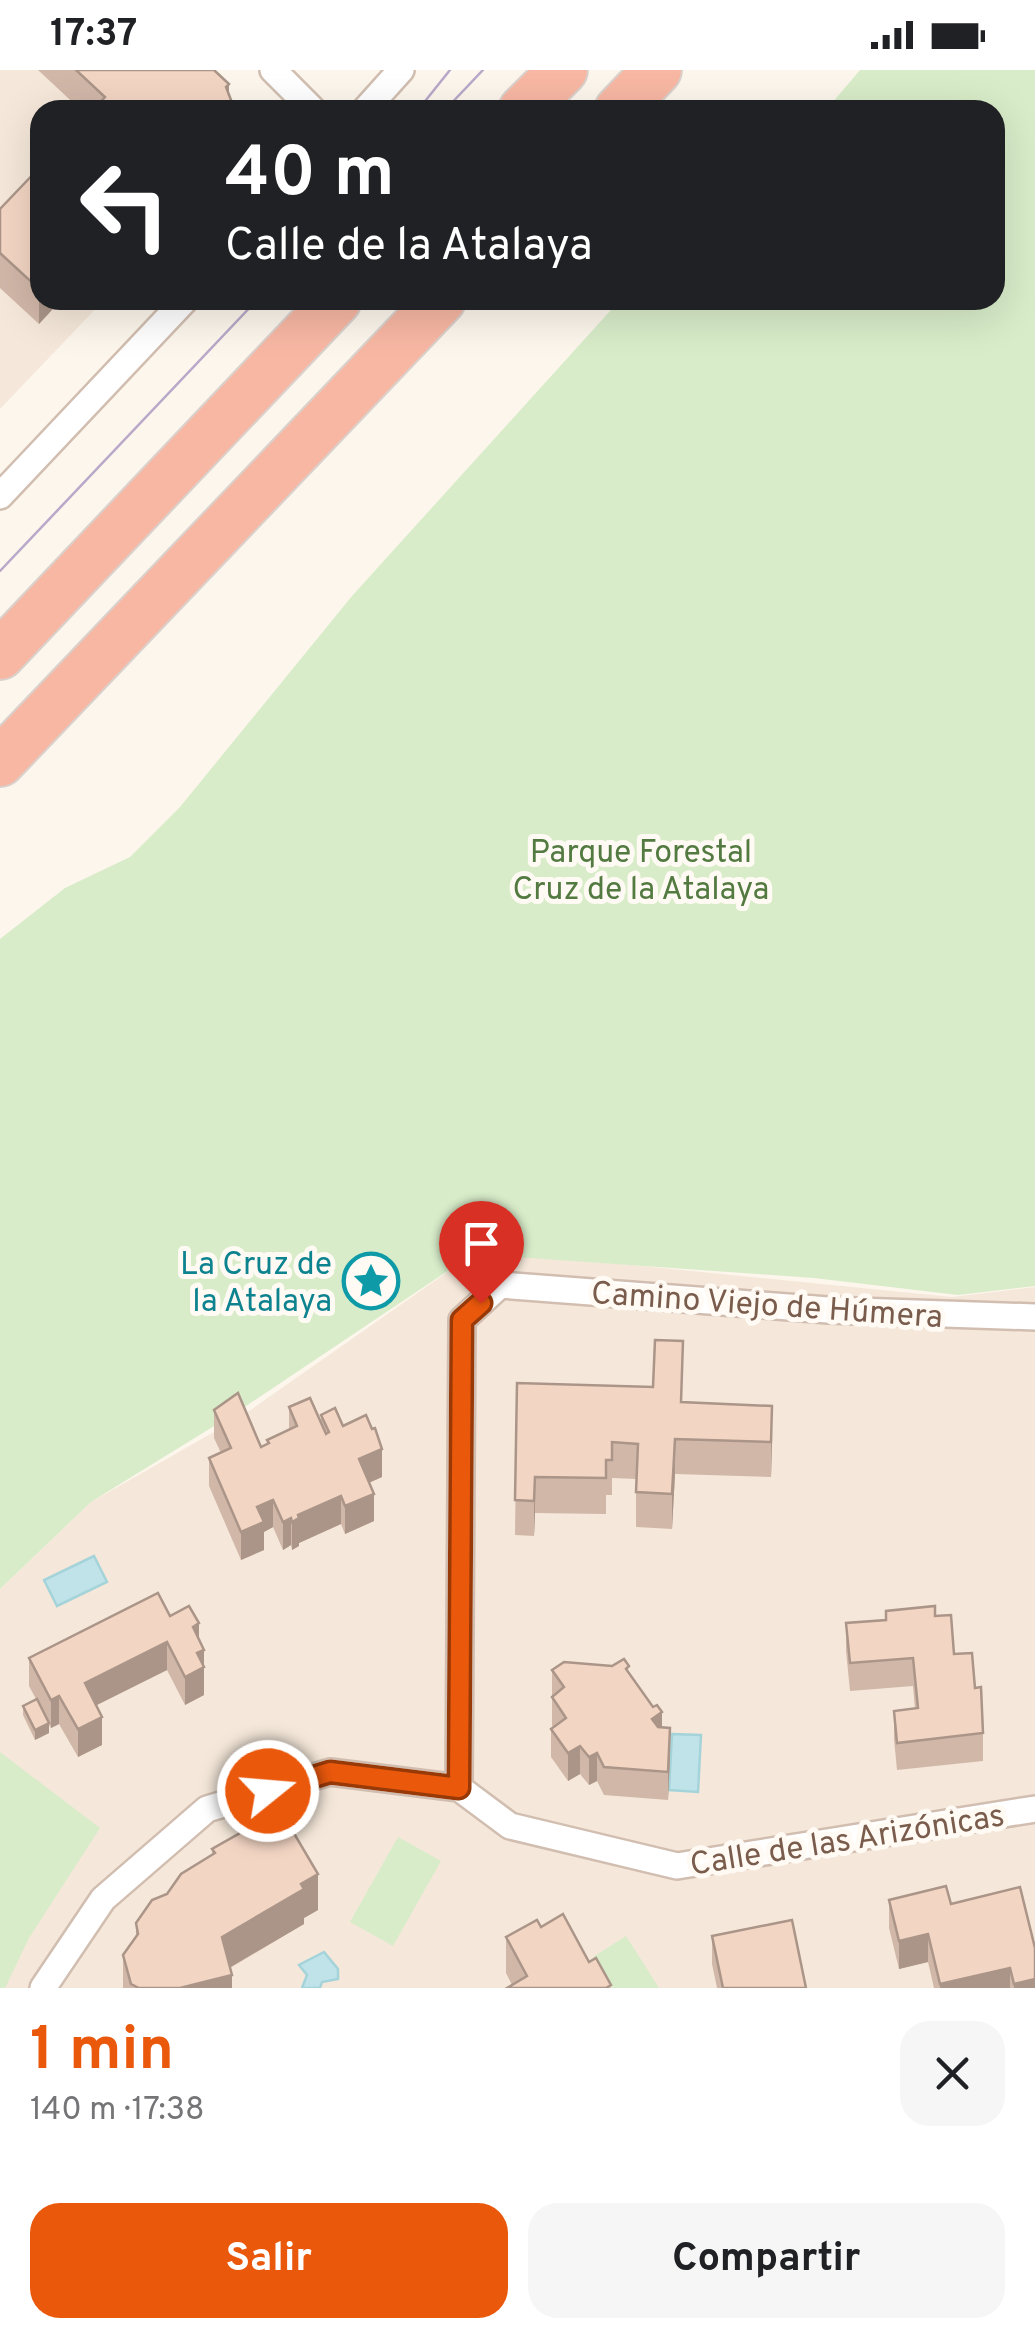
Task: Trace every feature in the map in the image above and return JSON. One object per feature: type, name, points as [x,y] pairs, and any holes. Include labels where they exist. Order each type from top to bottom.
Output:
[{"type":"highway","points":[[533,100],[563,70]]},
{"type":"highway","points":[[628,100],[657,70]]},
{"type":"highway","points":[[0,655],[328,310]]},
{"type":"highway","points":[[0,762],[431,310]]},
{"type":"street","points":[[273,70],[303,100]]},
{"type":"street","points":[[374,100],[402,70]]},
{"type":"street","points":[[0,496],[176,310]]},
{"type":"street","name":"Camino Viejo de Húmera","points":[[459,1788],[462,1320],[500,1285],[828,1310],[1035,1317]]},
{"type":"street","name":"Calle de las Arizónicas","points":[[44,1988],[103,1900],[207,1809],[330,1772],[459,1788],[510,1826],[677,1866],[1035,1810]]},
{"type":"shaded area","points":[[0,70],[184,70],[218,100],[30,100],[30,310],[94,310],[0,409]]},
{"type":"shaded area","points":[[473,1254],[552,1257],[952,1297],[1035,1287],[1035,1988],[0,1988],[0,1589],[91,1502],[242,1416]]},
{"type":"green space","name":"Parque Forestal Cruz de la Atalaya","points":[[860,70],[1035,70],[1035,1286],[958,1295],[814,1278],[473,1254],[240,1410],[91,1502],[0,1589],[0,939],[65,888],[130,857],[180,807],[352,596],[611,310],[1005,310],[1005,100],[834,100]]},
{"type":"green space","points":[[0,1752],[100,1828],[29,1938],[5,1988],[0,1988]]},
{"type":"green space","points":[[398,1837],[441,1861],[393,1946],[350,1922]]},
{"type":"green space","points":[[626,1936],[659,1988],[612,1988],[593,1957]]},
{"type":"water","points":[[94,1556],[107,1582],[57,1606],[44,1580]]},
{"type":"water","points":[[672,1734],[701,1735],[698,1792],[669,1790]]},
{"type":"water","points":[[324,1952],[338,1969],[338,1979],[322,1982],[320,1988],[302,1988],[307,1975],[299,1965]]},
{"type":"building","points":[[76,70],[214,70],[229,84],[226,87],[231,100],[102,100],[105,97]]},
{"type":"building","points":[[30,178],[30,281],[0,253],[0,209]]},
{"type":"building","points":[[655,1340],[683,1341],[681,1402],[772,1406],[771,1442],[675,1439],[672,1494],[636,1492],[638,1444],[612,1442],[606,1478],[535,1477],[534,1501],[515,1500],[517,1383],[653,1387]]},
{"type":"building","points":[[238,1393],[261,1447],[269,1443],[267,1440],[297,1426],[289,1407],[310,1398],[326,1434],[329,1432],[321,1415],[335,1408],[343,1426],[366,1415],[382,1449],[359,1459],[374,1494],[345,1506],[341,1496],[298,1515],[292,1522],[291,1518],[283,1522],[273,1500],[257,1507],[264,1522],[241,1532],[209,1458],[231,1448],[214,1410]]},
{"type":"building","points":[[158,1593],[170,1616],[189,1606],[199,1623],[193,1627],[204,1650],[197,1653],[204,1667],[185,1677],[167,1642],[85,1683],[102,1717],[78,1729],[59,1696],[51,1700],[29,1658]]},
{"type":"building","points":[[935,1606],[935,1616],[951,1615],[954,1654],[972,1653],[975,1688],[981,1687],[983,1733],[897,1743],[894,1711],[918,1708],[913,1658],[850,1663],[846,1623],[886,1620],[886,1611]]},
{"type":"building","points":[[624,1659],[629,1666],[626,1669],[653,1707],[657,1705],[662,1712],[652,1719],[658,1727],[670,1728],[668,1772],[604,1767],[597,1753],[589,1757],[580,1746],[568,1753],[551,1729],[566,1718],[552,1697],[564,1687],[552,1670],[564,1662],[612,1666]]},
{"type":"building","points":[[37,1699],[49,1723],[35,1730],[23,1706]]},
{"type":"building","points":[[282,1813],[318,1874],[301,1884],[304,1889],[222,1937],[232,1975],[180,1988],[139,1988],[131,1984],[123,1955],[138,1934],[136,1923],[152,1900],[167,1894],[181,1874],[215,1853],[212,1849]]},
{"type":"building","points":[[946,1886],[951,1904],[1020,1887],[1035,1948],[1035,1979],[1014,1984],[1010,1968],[940,1984],[928,1934],[899,1941],[889,1900]]},
{"type":"building","points":[[563,1914],[589,1962],[596,1958],[611,1985],[507,1988],[527,1976],[506,1937],[537,1920],[541,1927]]},
{"type":"building","points":[[792,1920],[806,1988],[723,1988],[712,1936]]},
{"type":"tram line","points":[[426,100],[450,70]]},
{"type":"tram line","points":[[454,100],[483,70]]},
{"type":"tram line","points":[[0,571],[248,310]]},
{"type":"place","name":"La Cruz de la Atalaya","points":[[371,1281]]},
{"type":"route","points":[[268,1791],[330,1772],[459,1788],[462,1320],[481,1303]]}]
